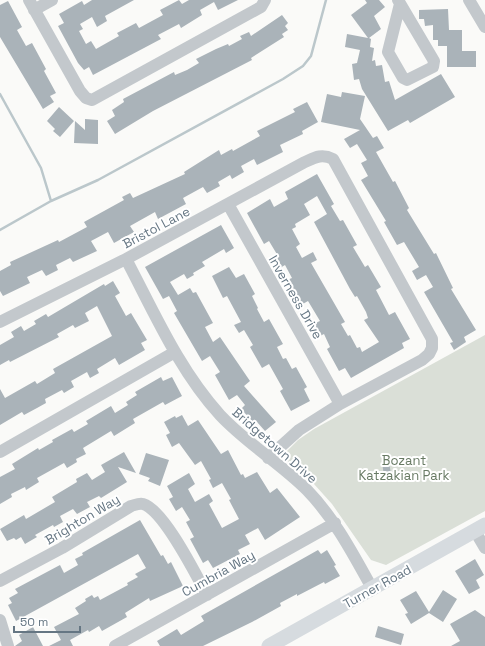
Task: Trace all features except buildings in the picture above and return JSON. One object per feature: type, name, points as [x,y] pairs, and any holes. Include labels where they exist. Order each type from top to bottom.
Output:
[{"type":"main road","name":"Turner Road","points":[[269,646],[480,528]]},
{"type":"street","points":[[52,0],[31,5],[80,91],[92,100],[261,7],[265,0]]},
{"type":"street","points":[[469,0],[485,27]]},
{"type":"street","points":[[399,2],[434,61],[433,67],[407,80],[403,78],[388,52],[399,2]]},
{"type":"street","name":"Bristol Lane","points":[[0,322],[126,259],[303,163],[317,156],[325,155],[333,159],[432,340],[430,354],[422,360],[340,404]]},
{"type":"street","name":"Inverness Drive","points":[[228,204],[340,404]]},
{"type":"street","name":"Bridgetown Drive","points":[[126,259],[175,352],[208,401],[220,415],[305,489],[335,523],[372,588]]},
{"type":"street","points":[[0,452],[175,352]]},
{"type":"street","points":[[268,458],[299,430],[340,404]]},
{"type":"street","name":"Brighton Way","points":[[0,581],[62,548],[131,506],[140,503],[148,506],[168,527],[207,595]]},
{"type":"street","name":"Cumbria Way","points":[[115,646],[335,523]]},
{"type":"street","points":[[480,528],[485,548]]},
{"type":"street","points":[[0,620],[8,646]]},
{"type":"green space","name":"Bozant Katzakian Park","points":[[485,335],[485,511],[386,565],[371,560],[332,504],[314,484],[287,461],[286,452],[298,440],[314,429]]},
{"type":"waterway","points":[[0,230],[51,201],[98,180],[283,79],[303,66],[311,56],[326,0]]},
{"type":"waterway","points":[[0,94],[41,168],[51,201]]}]
